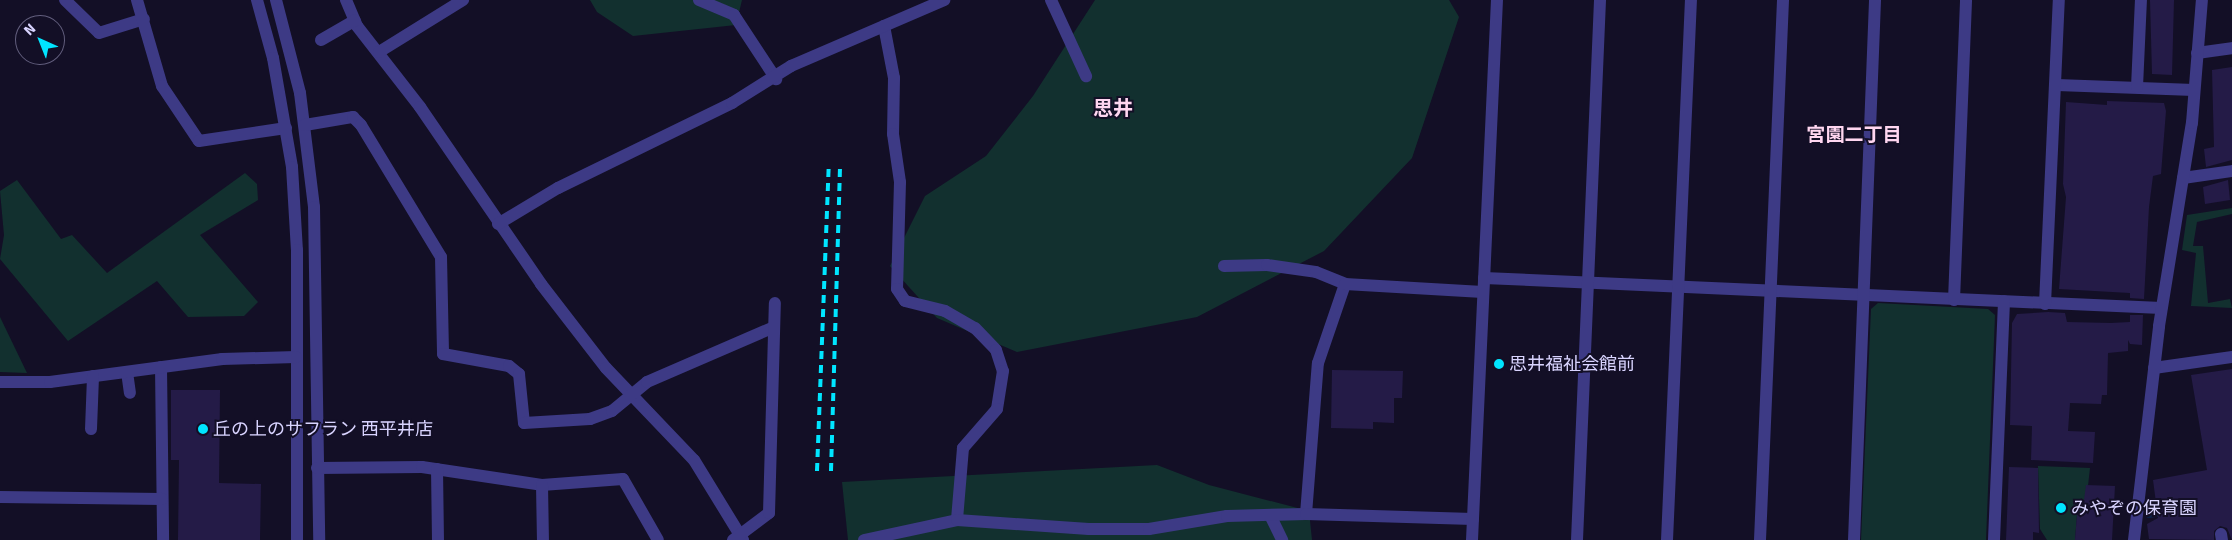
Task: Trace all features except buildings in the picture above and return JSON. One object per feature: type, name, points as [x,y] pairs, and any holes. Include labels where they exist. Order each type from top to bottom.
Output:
[{"type":"street","points":[[65,0],[99,33],[144,19]]},
{"type":"street","points":[[137,0],[162,86],[199,141],[286,128]]},
{"type":"street","points":[[257,0],[286,128],[296,231],[296,540]]},
{"type":"street","points":[[276,0],[305,125],[315,243],[319,540]]},
{"type":"street","points":[[346,0],[355,20],[498,224],[583,341],[632,396],[694,460],[738,539],[768,513],[775,304]]},
{"type":"street","points":[[379,52],[463,0]]},
{"type":"street","points":[[699,0],[734,15],[776,79]]},
{"type":"street","points":[[498,224],[558,188],[776,79],[799,62],[944,0]]},
{"type":"street","points":[[1051,0],[1086,76]]},
{"type":"street","points":[[1472,540],[1496,0]]},
{"type":"street","points":[[1576,540],[1589,283],[1600,0]]},
{"type":"street","points":[[1667,540],[1691,0]]},
{"type":"street","points":[[1760,540],[1783,0]]},
{"type":"street","points":[[1854,540],[1875,0]]},
{"type":"street","points":[[1954,300],[1966,0]]},
{"type":"street","points":[[2045,304],[2057,84],[2059,0]]},
{"type":"street","points":[[2137,87],[2141,0]]},
{"type":"street","points":[[2134,540],[2162,308],[2184,178],[2202,0]]},
{"type":"street","points":[[321,40],[355,20]]},
{"type":"street","points":[[884,26],[894,78],[893,134],[900,182],[897,289],[905,301],[945,311],[976,328],[996,350],[1003,371],[997,409],[964,448],[957,520]]},
{"type":"street","points":[[2197,53],[2232,48]]},
{"type":"street","points":[[2057,84],[2194,90]]},
{"type":"street","points":[[305,125],[353,117],[361,125],[441,256],[443,354],[508,366],[519,374],[524,423],[590,419],[612,411],[647,382],[774,327]]},
{"type":"street","points":[[2184,178],[2232,171]]},
{"type":"street","points":[[1224,266],[1267,265],[1316,272],[1345,284],[1483,292]]},
{"type":"street","points":[[1484,278],[1678,285],[1771,292],[2162,308]]},
{"type":"street","points":[[1306,514],[1318,363],[1345,284]]},
{"type":"street","points":[[1994,540],[2004,301]]},
{"type":"street","points":[[0,382],[93,376],[222,359],[296,357]]},
{"type":"street","points":[[2154,368],[2232,357]]},
{"type":"street","points":[[161,367],[163,540]]},
{"type":"street","points":[[128,372],[130,393]]},
{"type":"street","points":[[91,429],[93,376]]},
{"type":"street","points":[[317,468],[437,469],[542,485],[623,479],[658,540]]},
{"type":"street","points":[[437,469],[438,540]]},
{"type":"street","points":[[542,485],[543,540]]},
{"type":"street","points":[[0,497],[162,499]]},
{"type":"street","points":[[864,540],[957,520],[1149,529],[1227,516],[1306,514],[1473,519]]},
{"type":"street","points":[[1270,515],[1282,540]]},
{"type":"green space","points":[[590,0],[742,0],[736,25],[633,36],[597,12]]},
{"type":"green space","points":[[1095,0],[1449,0],[1459,17],[1412,158],[1324,251],[1197,317],[1017,352],[937,318],[890,266],[925,196],[986,156],[1033,96]]},
{"type":"green space","points":[[245,173],[257,184],[258,200],[200,235],[258,302],[244,316],[188,317],[157,281],[68,341],[0,259],[4,235],[0,191],[17,180],[61,239],[72,235],[107,273]]},
{"type":"green space","points":[[2232,208],[2232,214],[2197,222],[2193,246],[2203,246],[2208,303],[2230,299],[2232,308],[2191,306],[2196,253],[2182,250],[2187,215]]},
{"type":"green space","points":[[1878,303],[1988,309],[1995,315],[1986,540],[1861,540],[1871,309]]},
{"type":"green space","points":[[0,317],[27,373],[0,372]]},
{"type":"green space","points":[[1157,465],[1209,485],[1309,511],[1312,540],[848,540],[842,482]]},
{"type":"green space","points":[[2038,466],[2090,468],[2086,504],[2082,515],[2077,515],[2075,540],[2047,540],[2040,529]]},
{"type":"waterway","points":[[2149,515],[2164,513]]},
{"type":"railway","points":[[817,471],[829,164]]},
{"type":"railway","points":[[831,471],[840,165]]},
{"type":"place","name":"思井福祉会館前","points":[[1499,364]]},
{"type":"place","name":"丘の上のサフラン 西平井店","points":[[203,429]]},
{"type":"place","name":"みやぞの保育園","points":[[2061,508]]},
{"type":"district","name":"思井","points":[[1113,108]]},
{"type":"district","name":"宮園二丁目","points":[[1854,136]]}]
